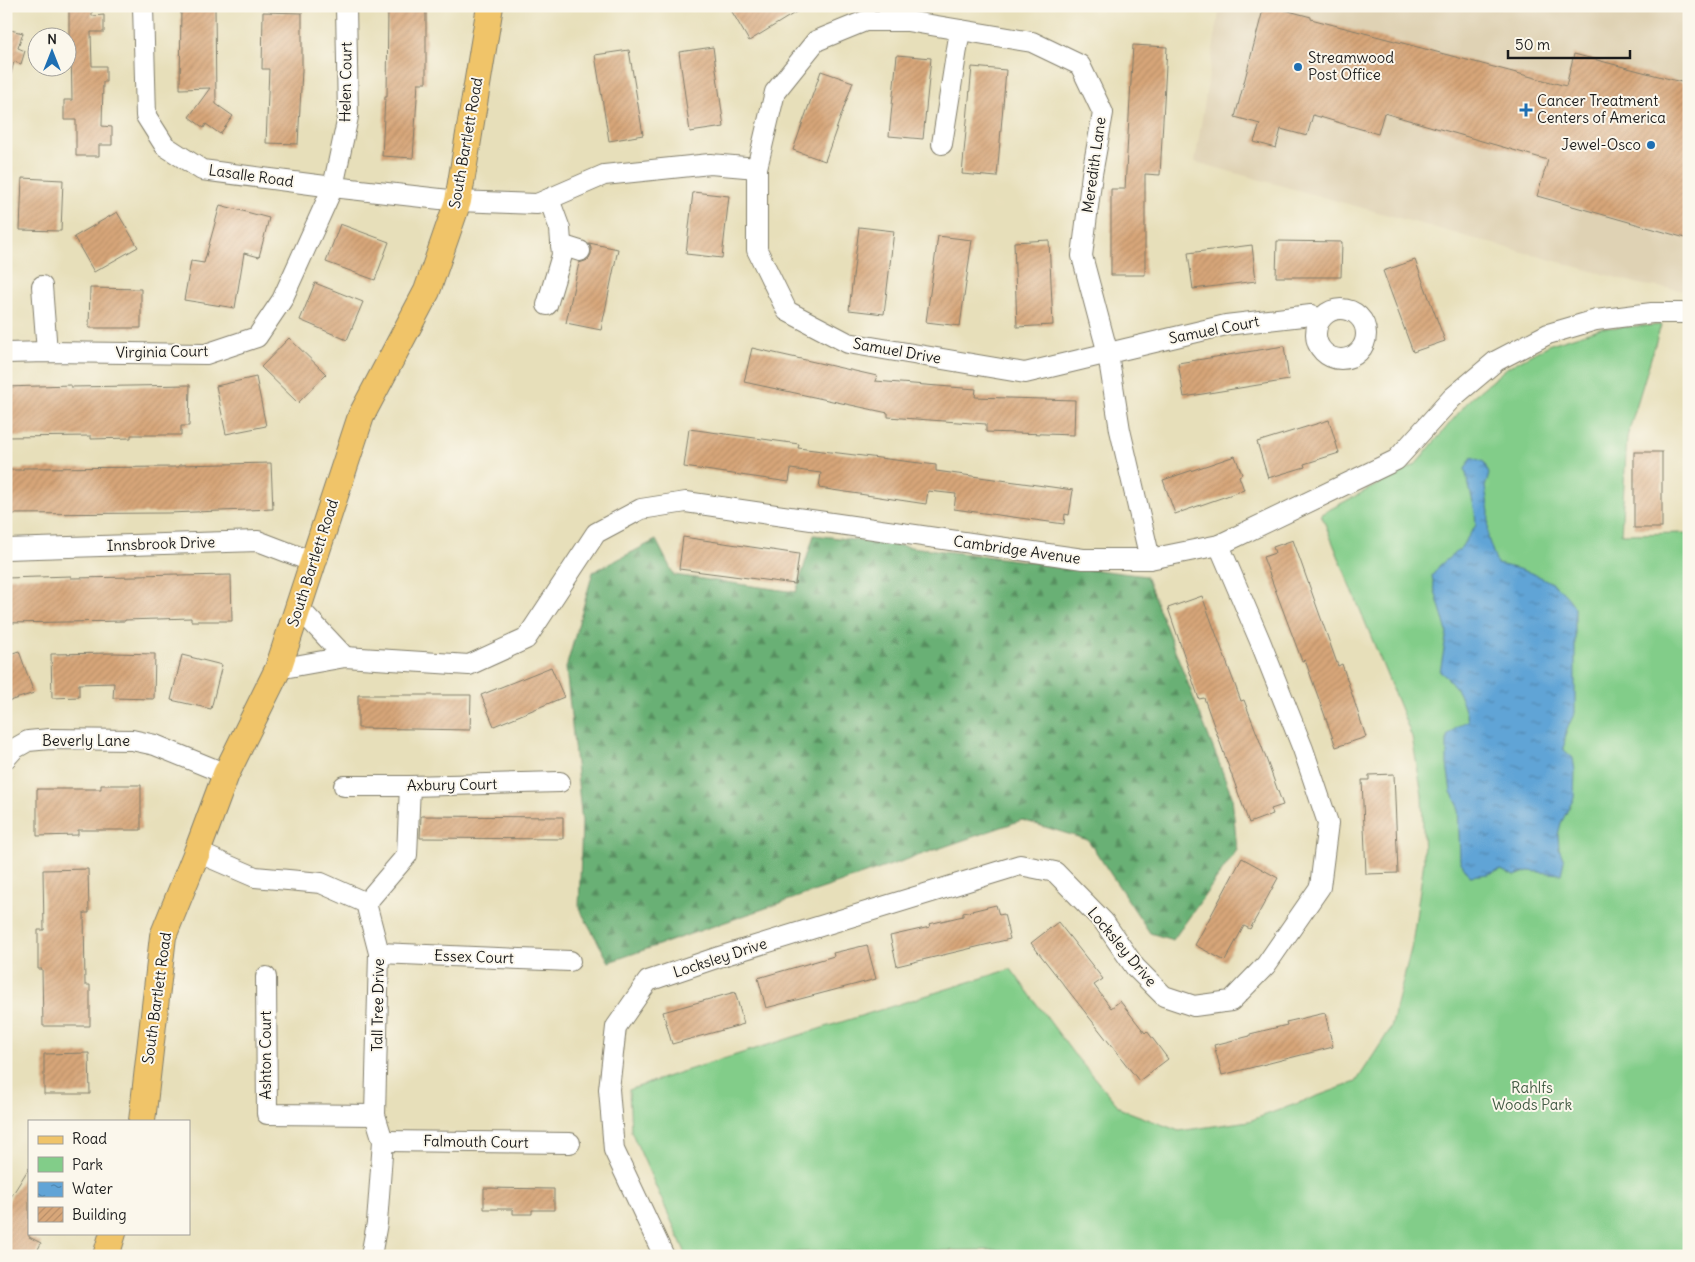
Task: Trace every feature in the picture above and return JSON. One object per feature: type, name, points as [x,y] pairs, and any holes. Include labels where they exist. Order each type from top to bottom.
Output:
[{"type":"main road","name":"South Bartlett Road","points":[[142,1120],[162,936],[197,852],[226,774],[278,669],[361,416],[427,291],[458,201],[490,6]]},
{"type":"main road","points":[[106,1256],[113,1234]]},
{"type":"street","name":"Lasalle Road","points":[[143,6],[146,116],[165,146],[202,170],[458,201]]},
{"type":"street","name":"Helen Court","points":[[333,187],[348,117],[346,6]]},
{"type":"street","name":"Meredith Lane","points":[[757,168],[775,92],[816,41],[865,21],[906,21],[1032,42],[1080,65],[1103,113],[1092,174],[1082,256],[1108,354],[1120,430],[1150,559]]},
{"type":"street","points":[[942,144],[960,30]]},
{"type":"street","points":[[458,201],[537,204],[604,175],[710,164],[757,168]]},
{"type":"street","name":"Samuel Drive","points":[[757,168],[757,250],[787,312],[848,344],[1026,372],[1108,354]]},
{"type":"street","name":"Virginia Court","points":[[6,352],[206,354],[257,337],[282,300],[333,187]]},
{"type":"street","points":[[549,199],[560,229],[571,248],[562,255],[555,297]]},
{"type":"street","points":[[42,286],[47,352]]},
{"type":"street","name":"Cambridge Avenue","points":[[278,669],[345,657],[469,665],[526,639],[596,533],[641,509],[686,502],[1083,559],[1150,559],[1219,545],[1396,460],[1452,398],[1496,361],[1548,334],[1596,320],[1652,313],[1689,313]]},
{"type":"street","name":"Samuel Court","points":[[1108,354],[1226,325],[1311,315],[1320,320]]},
{"type":"street","name":"Innsbrook Drive","points":[[6,549],[258,542],[313,562]]},
{"type":"street","name":"Locksley Drive","points":[[664,1256],[614,1150],[609,1088],[616,1027],[648,981],[719,957],[1020,865],[1055,872],[1104,922],[1135,967],[1164,996],[1194,1006],[1231,1001],[1266,965],[1320,887],[1328,823],[1303,749],[1219,545]]},
{"type":"street","points":[[298,607],[345,657]]},
{"type":"street","name":"Beverly Lane","points":[[6,758],[14,749],[28,741],[50,739],[132,740],[156,745],[226,774]]},
{"type":"street","name":"Axbury Court","points":[[344,786],[560,782]]},
{"type":"street","points":[[197,852],[255,877],[320,883],[366,903],[407,855],[410,786]]},
{"type":"street","name":"Tall Tree Drive","points":[[366,903],[379,953],[375,1115],[383,1141],[376,1223],[371,1256]]},
{"type":"street","name":"Essex Court","points":[[379,953],[570,960]]},
{"type":"street","name":"Ashton Court","points":[[266,977],[266,1114],[375,1115]]},
{"type":"street","name":"Falmouth Court","points":[[383,1141],[570,1143]]},
{"type":"shaded area","points":[[1220,6],[1689,6],[1689,291],[1643,285],[1195,162]]},
{"type":"green space","name":"Rahlfs Woods Park","points":[[1661,325],[1627,437],[1621,534],[1689,533],[1689,1256],[1015,1256],[1002,1250],[798,1252],[779,1256],[687,1256],[631,1131],[629,1090],[1011,969],[1073,1053],[1121,1109],[1179,1131],[1249,1121],[1356,1082],[1391,1028],[1412,945],[1424,861],[1422,795],[1412,737],[1321,514],[1415,465],[1471,398],[1508,367],[1551,344],[1601,328]]},
{"type":"green space","points":[[814,535],[1146,576],[1232,796],[1237,850],[1173,940],[1150,933],[1088,840],[1022,820],[609,962],[579,908],[582,822],[566,668],[593,572],[656,540],[674,575],[796,592]]},
{"type":"water","points":[[1472,457],[1484,462],[1489,474],[1485,487],[1489,512],[1488,538],[1497,564],[1520,569],[1541,577],[1560,590],[1575,608],[1575,713],[1567,730],[1564,750],[1573,758],[1575,771],[1574,798],[1561,823],[1558,835],[1559,848],[1564,861],[1561,874],[1528,871],[1515,876],[1501,870],[1470,876],[1460,861],[1458,805],[1451,792],[1447,764],[1447,736],[1468,720],[1455,688],[1440,672],[1447,632],[1432,576],[1440,565],[1460,549],[1476,525],[1475,511],[1465,469]]},
{"type":"building","points":[[69,6],[92,6],[92,16],[104,15],[104,32],[91,32],[92,66],[106,66],[106,82],[103,82],[102,126],[112,127],[112,145],[99,145],[99,156],[76,156],[76,120],[64,120],[64,100],[72,100],[72,78],[78,78],[78,28],[69,28]]},
{"type":"building","points":[[181,6],[215,6],[216,104],[233,116],[220,134],[206,124],[204,128],[189,117],[210,88],[180,89]]},
{"type":"building","points":[[388,6],[426,6],[426,83],[418,83],[413,158],[382,156],[385,97],[387,97]]},
{"type":"building","points":[[738,6],[806,6],[749,41],[731,10]]},
{"type":"building","points":[[1264,6],[1270,6],[1311,17],[1311,19],[1566,86],[1574,54],[1689,84],[1689,239],[1537,196],[1548,160],[1384,113],[1378,134],[1313,115],[1307,136],[1281,129],[1276,148],[1254,142],[1260,124],[1235,117]]},
{"type":"building","points":[[263,12],[302,13],[302,70],[298,144],[266,143],[269,69],[262,69]]},
{"type":"building","points":[[6,29],[23,33],[18,48],[25,51],[21,64],[14,62],[10,77],[6,76]]},
{"type":"building","points":[[1133,45],[1167,47],[1160,175],[1145,174],[1145,275],[1111,275],[1111,189],[1125,189]]},
{"type":"building","points":[[713,47],[724,127],[690,132],[679,52]]},
{"type":"building","points":[[629,50],[643,135],[609,141],[595,55]]},
{"type":"building","points":[[897,55],[931,58],[923,139],[889,136]]},
{"type":"building","points":[[972,67],[1006,70],[997,177],[962,174]]},
{"type":"building","points":[[821,71],[853,82],[825,161],[793,150]]},
{"type":"building","points":[[22,178],[63,180],[61,231],[20,230]]},
{"type":"building","points":[[693,192],[729,196],[722,258],[686,254]]},
{"type":"building","points":[[220,205],[269,218],[259,257],[244,253],[235,308],[184,300],[191,261],[204,263]]},
{"type":"building","points":[[117,212],[138,247],[94,272],[74,237]]},
{"type":"building","points":[[340,224],[389,242],[375,280],[326,262]]},
{"type":"building","points":[[859,227],[894,231],[884,314],[849,310]]},
{"type":"building","points":[[938,236],[972,240],[960,326],[926,322]]},
{"type":"building","points":[[1049,240],[1053,325],[1017,327],[1014,242]]},
{"type":"building","points":[[1277,241],[1342,242],[1341,277],[1276,277]]},
{"type":"building","points":[[589,243],[618,249],[601,330],[566,323],[579,263],[588,260],[591,254]]},
{"type":"building","points":[[1252,245],[1256,281],[1193,289],[1188,253]]},
{"type":"building","points":[[1415,260],[1445,341],[1413,352],[1383,271]]},
{"type":"building","points":[[315,283],[363,302],[347,340],[300,320]]},
{"type":"building","points":[[90,288],[141,289],[141,328],[89,328]]},
{"type":"building","points":[[289,338],[326,374],[298,403],[261,367]]},
{"type":"building","points":[[1284,346],[1289,380],[1184,397],[1178,363]]},
{"type":"building","points":[[752,348],[877,376],[875,381],[976,389],[975,397],[1075,400],[1074,435],[986,432],[986,424],[888,417],[888,413],[744,382]]},
{"type":"building","points":[[256,377],[266,426],[226,434],[216,386]]},
{"type":"building","points":[[71,385],[71,387],[190,385],[189,426],[181,426],[181,435],[131,435],[131,438],[91,439],[91,436],[6,437],[6,387]]},
{"type":"building","points":[[1329,420],[1339,453],[1304,464],[1305,467],[1268,478],[1257,442]]},
{"type":"building","points":[[689,429],[799,444],[798,448],[936,465],[936,471],[1073,490],[1069,515],[1065,514],[1064,524],[954,509],[956,494],[928,491],[926,504],[819,488],[821,473],[791,469],[789,482],[684,467]]},
{"type":"building","points":[[1634,452],[1662,452],[1662,528],[1634,528]]},
{"type":"building","points":[[1235,456],[1242,474],[1239,476],[1244,490],[1175,514],[1163,480]]},
{"type":"building","points":[[271,463],[273,509],[168,513],[6,514],[6,470],[23,470],[23,468],[179,467],[179,465]]},
{"type":"building","points":[[683,537],[799,554],[795,584],[679,569]]},
{"type":"building","points":[[1293,540],[1338,666],[1342,664],[1366,737],[1336,747],[1305,660],[1302,661],[1263,557],[1275,553],[1273,547]]},
{"type":"building","points":[[178,574],[178,576],[231,575],[232,621],[191,621],[191,618],[6,623],[6,578],[71,576],[71,578],[137,577],[137,575]]},
{"type":"building","points":[[1202,596],[1241,701],[1244,700],[1283,805],[1271,809],[1273,814],[1249,823],[1204,698],[1199,699],[1168,608]]},
{"type":"building","points":[[19,651],[34,693],[6,702],[6,655]]},
{"type":"building","points":[[51,654],[155,654],[154,699],[113,698],[114,683],[79,684],[79,697],[52,698]]},
{"type":"building","points":[[182,655],[222,665],[211,709],[171,700]]},
{"type":"building","points":[[551,667],[564,697],[494,726],[481,695]]},
{"type":"building","points":[[358,695],[471,695],[470,730],[358,728]]},
{"type":"building","points":[[1394,774],[1398,873],[1366,874],[1362,780],[1369,780],[1369,775]]},
{"type":"building","points":[[101,785],[141,785],[141,830],[78,830],[78,835],[37,836],[37,789],[101,789]]},
{"type":"building","points":[[421,816],[563,817],[563,839],[420,838]]},
{"type":"building","points":[[1242,858],[1278,878],[1250,929],[1244,926],[1225,961],[1195,945]]},
{"type":"building","points":[[88,869],[89,913],[84,913],[85,985],[90,985],[90,1026],[43,1026],[42,969],[38,969],[38,930],[44,930],[43,870]]},
{"type":"building","points":[[996,905],[999,915],[1004,914],[1010,939],[897,966],[890,936],[930,927],[929,924],[963,916],[963,913]]},
{"type":"building","points":[[1058,922],[1103,979],[1094,985],[1111,1008],[1120,1001],[1145,1033],[1147,1031],[1168,1059],[1139,1081],[1031,943]]},
{"type":"building","points":[[867,945],[876,979],[766,1008],[758,978],[834,956],[833,953]]},
{"type":"building","points":[[735,992],[744,1024],[672,1044],[663,1012]]},
{"type":"building","points":[[1325,1013],[1333,1047],[1222,1075],[1214,1045],[1287,1025],[1286,1022]]},
{"type":"building","points":[[89,1053],[90,1094],[44,1094],[44,1054]]},
{"type":"building","points":[[28,1170],[28,1234],[29,1237],[41,1243],[35,1256],[6,1256],[6,1205]]},
{"type":"building","points":[[484,1188],[554,1189],[554,1210],[532,1210],[532,1214],[513,1214],[513,1209],[484,1209]]},
{"type":"place","name":"Streamwood Post Office","points":[[1298,67]]},
{"type":"place","name":"Cancer Treatment Centers of America","points":[[1526,110]]},
{"type":"place","name":"Jewel-Osco","points":[[1651,145]]}]
